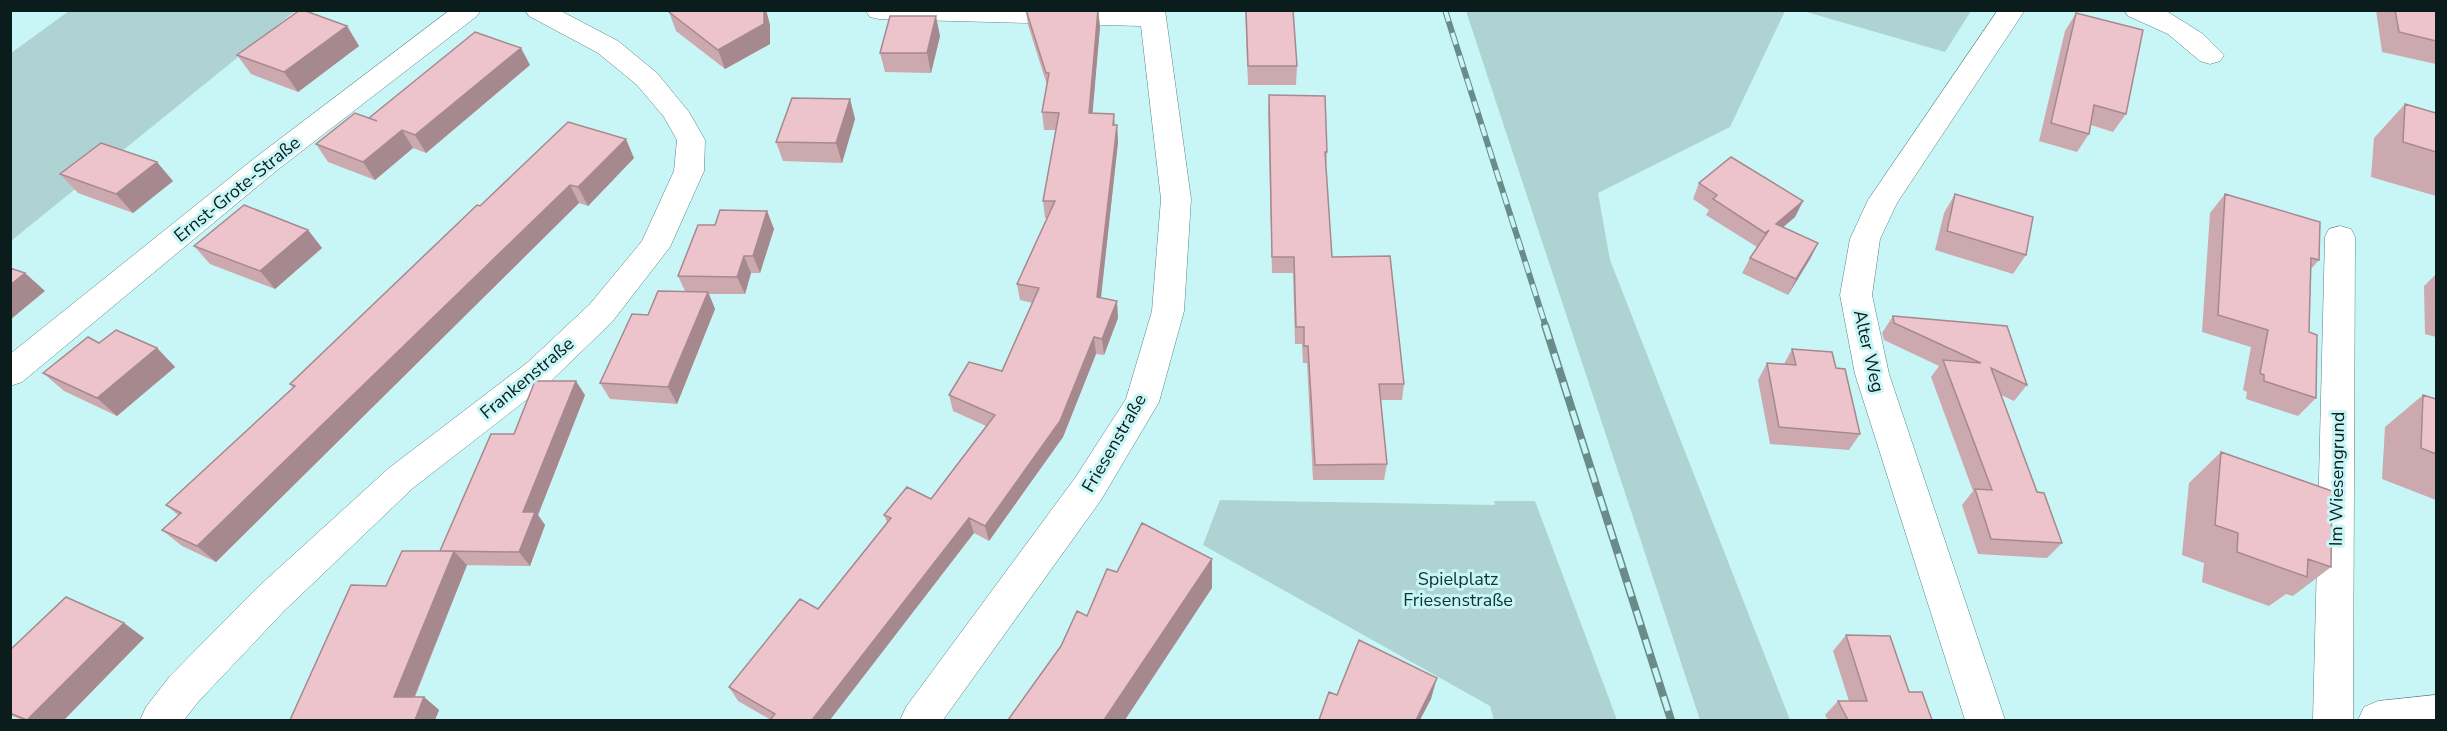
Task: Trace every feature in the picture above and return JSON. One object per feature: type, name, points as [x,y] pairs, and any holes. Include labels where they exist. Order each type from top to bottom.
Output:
[{"type":"street","name":"Ernst-Grote-Straße","points":[[10,373],[266,164],[468,10]]},
{"type":"street","name":"Frankenstraße","points":[[160,720],[184,689],[271,599],[401,478],[540,371],[601,313],[655,247],[689,171],[691,140],[675,112],[647,79],[608,47],[538,10]]},
{"type":"street","name":"Alter Weg","points":[[1985,720],[1872,374],[1856,296],[1865,239],[1883,200],[2012,10]]},
{"type":"street","points":[[2137,10],[2191,35],[2210,55]]},
{"type":"street","points":[[879,11],[1153,14]]},
{"type":"street","name":"Friesenstraße","points":[[920,720],[1088,489],[1142,402],[1168,311],[1176,199],[1153,14]]},
{"type":"street","name":"Im Wiesengrund","points":[[2333,720],[2340,237]]},
{"type":"street","points":[[2378,720],[2436,714]]},
{"type":"green space","points":[[69,11],[295,11],[11,241],[11,53]]},
{"type":"green space","points":[[1466,11],[1785,11],[1730,127],[1598,193],[1610,260],[1790,720],[1700,720]]},
{"type":"green space","points":[[1803,11],[1971,11],[1945,52]]},
{"type":"green space","name":"Spielplatz Friesenstraße","points":[[1220,500],[1495,505],[1494,501],[1535,501],[1617,720],[1494,720],[1490,706],[1203,545]]},
{"type":"building","points":[[300,10],[347,26],[284,72],[237,55]]},
{"type":"building","points":[[671,10],[764,10],[764,24],[718,50],[669,12]]},
{"type":"building","points":[[1026,10],[1098,10],[1089,113],[1114,114],[1113,125],[1117,125],[1097,297],[1117,301],[1102,339],[1094,337],[1060,421],[985,526],[969,518],[812,720],[770,720],[775,714],[729,687],[800,599],[818,609],[891,518],[884,515],[907,487],[931,499],[995,415],[949,395],[969,362],[1002,371],[1039,288],[1017,284],[1055,201],[1043,201],[1059,113],[1042,112],[1049,73],[1046,73]]},
{"type":"building","points":[[1246,10],[1293,10],[1297,66],[1248,66]]},
{"type":"building","points":[[2395,10],[2436,10],[2436,41],[2399,32]]},
{"type":"building","points":[[2076,13],[2143,30],[2126,114],[2094,105],[2089,134],[2051,123]]},
{"type":"building","points":[[890,16],[936,16],[927,53],[880,53]]},
{"type":"building","points":[[475,32],[521,48],[415,135],[402,130],[363,162],[316,144],[355,113],[377,121],[369,118]]},
{"type":"building","points":[[1269,95],[1325,96],[1327,152],[1325,152],[1332,257],[1390,256],[1404,384],[1379,384],[1387,464],[1315,465],[1308,346],[1304,346],[1304,327],[1296,327],[1294,257],[1272,257]]},
{"type":"building","points":[[792,98],[850,99],[836,143],[776,142]]},
{"type":"building","points":[[2405,104],[2436,113],[2436,152],[2403,142]]},
{"type":"building","points":[[568,122],[626,139],[578,187],[570,185],[197,546],[162,530],[181,513],[166,505],[295,386],[290,384],[477,205],[480,206]]},
{"type":"building","points":[[101,143],[157,162],[116,194],[60,174]]},
{"type":"building","points":[[1731,157],[1803,201],[1776,224],[1818,243],[1796,279],[1750,258],[1769,230],[1765,233],[1713,199],[1717,195],[1699,183]]},
{"type":"building","points":[[1955,194],[2033,217],[2026,255],[1947,231]]},
{"type":"building","points":[[2225,194],[2320,222],[2319,260],[2311,258],[2309,332],[2317,335],[2316,398],[2264,381],[2264,375],[2260,373],[2268,330],[2218,315]]},
{"type":"building","points":[[244,205],[308,230],[260,271],[194,246]]},
{"type":"building","points":[[720,210],[767,211],[753,256],[744,256],[737,277],[678,276],[698,225],[715,225]]},
{"type":"building","points":[[10,268],[25,273],[10,285]]},
{"type":"building","points":[[658,291],[708,292],[668,387],[600,383],[632,314],[648,315]]},
{"type":"building","points":[[1893,316],[2007,326],[2027,385],[1991,368],[2037,492],[2044,493],[2062,543],[1991,539],[1975,489],[1992,490],[1943,360],[1981,363],[1894,323]]},
{"type":"building","points":[[116,330],[157,348],[97,398],[43,373],[88,337],[99,343]]},
{"type":"building","points":[[1792,349],[1832,352],[1836,368],[1845,369],[1860,434],[1779,427],[1767,363],[1796,365]]},
{"type":"building","points":[[535,381],[576,381],[523,512],[535,512],[519,552],[440,551],[491,434],[514,434]]},
{"type":"building","points":[[2423,395],[2436,399],[2436,454],[2421,448]]},
{"type":"building","points":[[2221,452],[2332,491],[2331,567],[2308,559],[2307,577],[2237,552],[2238,533],[2215,525]]},
{"type":"building","points":[[1142,523],[1212,559],[1104,720],[1008,720],[1061,646],[1077,611],[1087,616],[1107,569],[1117,572]]},
{"type":"building","points":[[402,551],[454,551],[394,697],[424,697],[415,720],[290,720],[351,585],[386,586]]},
{"type":"building","points":[[66,597],[124,623],[27,720],[10,713],[10,650]]},
{"type":"building","points":[[1846,635],[1890,636],[1909,692],[1922,692],[1932,720],[1848,720],[1838,701],[1867,701]]},
{"type":"building","points":[[1359,640],[1437,678],[1416,720],[1319,720],[1329,692],[1337,695]]},
{"type":"railway","points":[[1445,10],[1546,327]]},
{"type":"railway","points":[[1545,325],[1671,720]]}]
